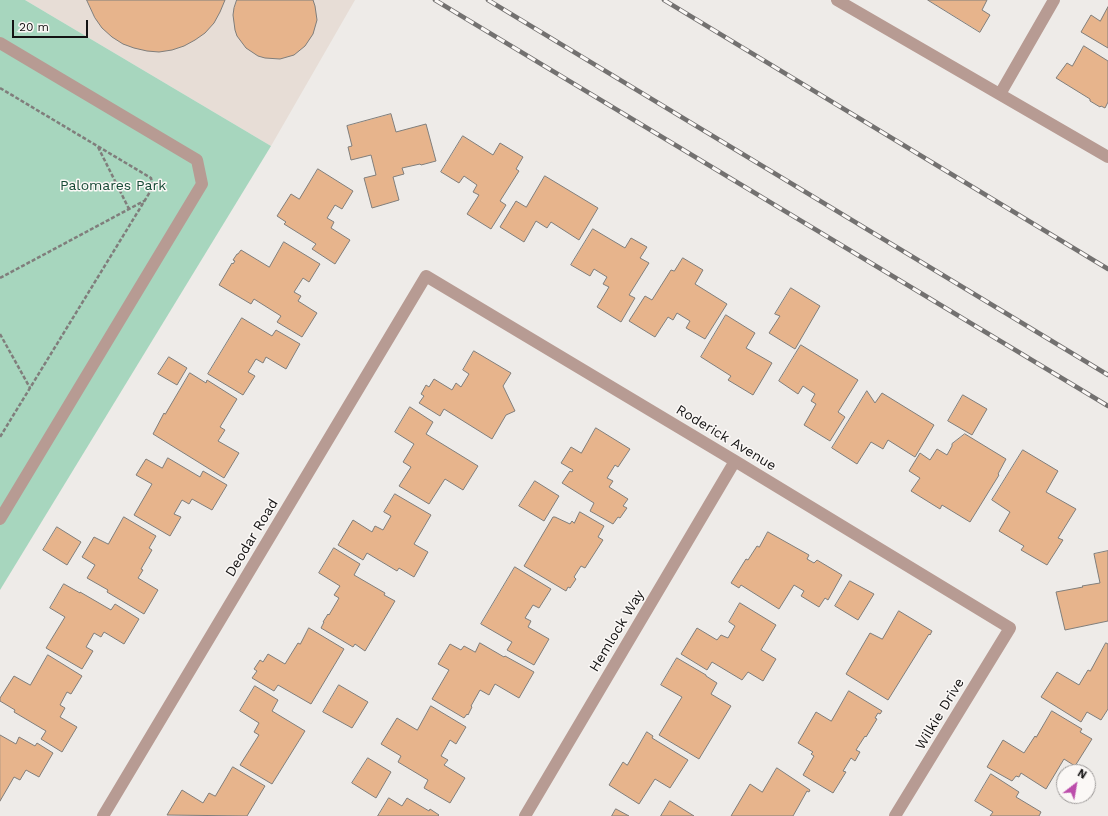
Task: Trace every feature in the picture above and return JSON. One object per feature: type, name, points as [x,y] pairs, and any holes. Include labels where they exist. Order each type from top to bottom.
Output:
[{"type":"street","points":[[837,0],[1108,157]]},
{"type":"street","points":[[1000,94],[1054,0]]},
{"type":"street","points":[[0,43],[198,160],[202,184],[0,519]]},
{"type":"street","name":"Roderick Avenue","points":[[426,276],[1010,628]]},
{"type":"street","name":"Deodar Road","points":[[103,816],[426,276]]},
{"type":"street","name":"Hemlock Way","points":[[525,816],[735,461]]},
{"type":"street","name":"Wilkie Drive","points":[[895,816],[1010,628]]},
{"type":"path","points":[[0,88],[151,178],[153,187],[0,437]]},
{"type":"path","points":[[98,146],[129,209]]},
{"type":"path","points":[[0,278],[144,200]]},
{"type":"path","points":[[0,334],[30,388]]},
{"type":"shaded area","points":[[25,0],[355,0],[271,146]]},
{"type":"green space","name":"Palomares Park","points":[[0,0],[25,0],[271,146],[0,590]]},
{"type":"building","points":[[87,0],[225,0],[214,23],[205,33],[184,46],[159,52],[134,48],[123,44],[112,37],[102,28],[95,18]]},
{"type":"building","points":[[237,0],[313,0],[317,20],[313,34],[305,46],[294,55],[280,59],[258,56],[246,48],[237,36],[233,15]]},
{"type":"building","points":[[928,0],[987,0],[982,10],[990,15],[980,32]]},
{"type":"building","points":[[1108,7],[1108,48],[1081,32],[1091,15],[1100,21]]},
{"type":"building","points":[[1084,46],[1108,61],[1108,102],[1105,108],[1100,107],[1090,101],[1090,99],[1056,78],[1067,63],[1072,66]]},
{"type":"building","points":[[391,114],[396,132],[426,124],[436,161],[402,168],[404,174],[393,177],[399,200],[372,208],[364,178],[376,175],[371,155],[351,160],[348,147],[352,146],[347,126]]},
{"type":"building","points":[[463,136],[493,155],[500,143],[523,157],[516,169],[519,171],[500,201],[506,205],[491,229],[467,214],[479,195],[473,192],[477,185],[464,176],[459,183],[441,172]]},
{"type":"building","points":[[318,169],[353,191],[342,209],[335,205],[327,218],[334,222],[331,228],[350,240],[335,264],[312,249],[316,244],[284,224],[286,222],[277,216],[291,194],[299,199]]},
{"type":"building","points":[[545,176],[598,208],[579,240],[551,222],[547,228],[536,221],[524,242],[500,227],[516,201],[526,207]]},
{"type":"building","points":[[593,229],[625,248],[631,238],[647,247],[640,258],[649,263],[629,295],[635,298],[621,322],[597,307],[609,287],[603,284],[607,277],[594,269],[590,276],[571,265]]},
{"type":"building","points":[[284,242],[320,264],[309,282],[303,278],[294,292],[301,296],[298,301],[317,313],[302,337],[277,322],[281,316],[254,299],[251,304],[219,285],[232,263],[233,264],[235,261],[233,260],[241,250],[269,267]]},
{"type":"building","points":[[683,258],[703,270],[695,284],[727,304],[705,339],[686,328],[690,321],[677,313],[673,320],[668,317],[655,337],[629,321],[645,296],[652,300],[671,270],[674,271]]},
{"type":"building","points":[[791,288],[820,306],[795,349],[769,333],[780,316],[775,314]]},
{"type":"building","points":[[726,315],[755,333],[746,348],[772,363],[753,395],[728,380],[731,376],[701,357]]},
{"type":"building","points":[[242,318],[272,336],[276,330],[300,344],[286,369],[266,357],[263,363],[256,359],[248,372],[255,376],[243,395],[208,374]]},
{"type":"building","points":[[801,345],[858,380],[838,412],[845,417],[830,441],[804,425],[816,404],[811,401],[815,394],[803,386],[798,394],[779,381]]},
{"type":"building","points":[[474,351],[511,373],[503,386],[515,411],[506,415],[492,439],[444,409],[440,416],[419,403],[424,396],[421,394],[426,385],[429,387],[434,379],[452,390],[456,383],[461,387],[469,374],[463,370]]},
{"type":"building","points":[[169,357],[187,368],[177,385],[158,374]]},
{"type":"building","points":[[190,373],[206,383],[207,380],[237,399],[220,427],[225,430],[218,441],[239,453],[224,478],[153,434],[164,413],[165,414]]},
{"type":"building","points":[[867,391],[875,403],[882,393],[934,425],[915,457],[888,440],[883,449],[871,442],[857,464],[832,448]]},
{"type":"building","points":[[963,395],[987,409],[972,435],[948,421]]},
{"type":"building","points":[[410,407],[433,422],[426,434],[478,466],[463,490],[445,479],[429,504],[399,486],[411,467],[403,462],[414,444],[395,432]]},
{"type":"building","points":[[596,428],[630,449],[618,467],[615,465],[607,478],[613,481],[609,487],[628,499],[623,506],[627,508],[620,518],[618,517],[613,524],[590,511],[594,503],[562,483],[570,471],[572,472],[573,470],[561,463],[571,447],[581,453]]},
{"type":"building","points":[[965,434],[1006,459],[998,474],[999,475],[970,522],[942,505],[940,509],[911,491],[920,478],[909,471],[920,453],[930,460],[937,449],[947,455],[952,444]]},
{"type":"building","points":[[1023,450],[1058,471],[1046,492],[1076,509],[1058,538],[1063,540],[1047,565],[1021,550],[1024,546],[999,531],[1010,512],[992,500]]},
{"type":"building","points":[[168,458],[200,477],[203,471],[227,485],[212,510],[192,499],[189,504],[182,500],[174,514],[181,517],[170,536],[134,515],[152,484],[136,475],[146,459],[162,468]]},
{"type":"building","points":[[535,481],[559,496],[544,521],[519,506]]},
{"type":"building","points":[[395,494],[431,515],[414,544],[428,552],[414,577],[399,568],[397,571],[367,553],[363,560],[338,545],[353,520],[372,532],[375,526],[383,530],[391,516],[384,512]]},
{"type":"building","points":[[580,512],[604,526],[598,537],[603,540],[585,568],[581,566],[574,577],[576,579],[566,591],[524,566],[553,517],[570,524],[572,521],[574,523]]},
{"type":"building","points":[[124,517],[156,536],[149,548],[152,550],[141,569],[143,570],[138,578],[158,590],[144,614],[87,578],[95,565],[82,557],[94,537],[108,544]]},
{"type":"building","points":[[57,527],[81,542],[67,565],[43,550]]},
{"type":"building","points":[[768,532],[809,555],[807,559],[814,563],[817,560],[842,575],[828,600],[825,598],[819,607],[801,596],[804,591],[794,585],[779,609],[741,585],[739,588],[731,583],[746,559],[748,560],[757,546],[759,547]]},
{"type":"building","points":[[334,548],[360,564],[354,575],[385,593],[384,595],[395,601],[365,651],[355,644],[353,647],[321,628],[323,622],[339,598],[334,595],[340,586],[319,573]]},
{"type":"building","points":[[1108,551],[1108,621],[1065,630],[1056,592],[1100,583],[1094,554]]},
{"type":"building","points":[[515,567],[551,589],[539,608],[533,605],[525,618],[531,621],[528,627],[549,639],[534,665],[507,650],[512,642],[481,624]]},
{"type":"building","points":[[850,581],[874,594],[858,620],[835,606]]},
{"type":"building","points":[[64,584],[111,610],[115,604],[139,619],[124,644],[104,632],[101,637],[94,633],[86,647],[93,651],[82,669],[46,648],[65,617],[50,608]]},
{"type":"building","points":[[740,603],[776,625],[761,650],[776,659],[763,681],[748,672],[742,680],[712,662],[707,670],[681,654],[697,628],[717,640],[721,635],[728,638],[735,626],[729,622]]},
{"type":"building","points":[[899,611],[932,631],[888,700],[846,674],[870,633],[882,639]]},
{"type":"building","points":[[309,628],[344,649],[311,704],[278,685],[274,691],[252,678],[257,671],[254,669],[260,660],[263,662],[268,654],[285,664],[298,643],[300,644]]},
{"type":"building","points":[[480,643],[534,672],[519,698],[495,684],[489,695],[480,690],[468,715],[467,714],[464,718],[432,699],[449,670],[438,664],[450,644],[461,650],[464,646],[475,652]]},
{"type":"building","points":[[1106,643],[1108,644],[1108,709],[1101,720],[1087,712],[1081,722],[1041,697],[1057,672],[1079,685],[1088,670],[1090,671]]},
{"type":"building","points":[[48,655],[82,676],[71,694],[67,692],[60,705],[65,708],[60,717],[77,727],[62,752],[41,739],[46,731],[14,712],[15,710],[0,701],[0,698],[14,676],[30,685]]},
{"type":"building","points":[[677,658],[717,683],[711,694],[731,706],[699,759],[659,735],[682,697],[661,685]]},
{"type":"building","points":[[339,685],[368,702],[352,728],[323,712]]},
{"type":"building","points":[[255,686],[278,700],[272,711],[305,731],[272,784],[240,765],[259,735],[254,732],[259,723],[240,711]]},
{"type":"building","points":[[849,691],[882,711],[880,714],[878,713],[875,718],[877,719],[856,750],[860,752],[855,761],[851,758],[843,771],[846,772],[833,793],[803,775],[814,756],[811,754],[813,752],[798,743],[816,712],[831,721]]},
{"type":"building","points":[[431,706],[466,727],[456,744],[450,740],[441,756],[448,760],[444,765],[465,778],[450,803],[424,788],[428,780],[398,762],[401,756],[381,744],[397,718],[417,730]]},
{"type":"building","points":[[1052,711],[1082,729],[1080,732],[1092,739],[1076,764],[1072,764],[1064,759],[1061,764],[1056,764],[1056,772],[1046,789],[1021,773],[1019,777],[1016,776],[1012,781],[987,767],[1003,740],[1024,753],[1035,736],[1036,737]]},
{"type":"building","points":[[647,732],[653,736],[652,738],[688,760],[670,788],[655,779],[639,804],[609,785],[623,762],[627,765]]},
{"type":"building","points":[[0,735],[16,744],[19,737],[35,746],[37,743],[53,753],[39,777],[26,770],[20,780],[14,777],[0,801]]},
{"type":"building","points":[[368,758],[391,772],[376,798],[352,783]]},
{"type":"building","points":[[233,767],[265,786],[247,816],[167,815],[182,790],[203,803],[209,793],[215,796]]},
{"type":"building","points":[[777,768],[810,790],[809,792],[807,791],[793,816],[731,816],[750,784],[762,792]]},
{"type":"building","points":[[991,774],[1019,792],[1016,797],[1041,812],[1039,816],[990,816],[993,812],[975,801]]},
{"type":"building","points":[[389,798],[402,806],[407,798],[439,815],[378,816]]},
{"type":"building","points":[[670,801],[694,816],[661,816]]},
{"type":"building","points":[[616,809],[629,816],[612,816]]},
{"type":"railway","points":[[435,0],[1108,406]]},
{"type":"railway","points":[[488,0],[1108,375]]},
{"type":"railway","points":[[664,0],[1108,269]]}]
